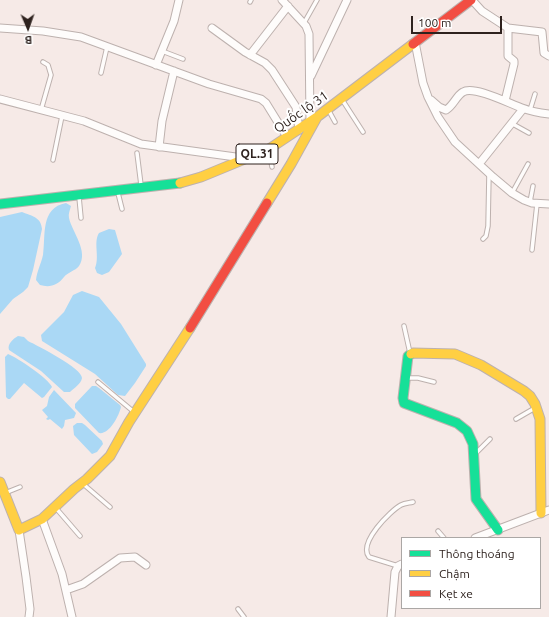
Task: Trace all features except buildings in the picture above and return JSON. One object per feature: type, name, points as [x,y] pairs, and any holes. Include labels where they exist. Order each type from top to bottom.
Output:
[{"type":"main road","name":"Quốc lộ 31","points":[[0,204],[79,196],[186,182],[269,149],[314,120],[471,0]]},
{"type":"main road","points":[[0,482],[19,530],[42,519],[110,456],[135,413],[291,164],[314,120]]},
{"type":"main road","points":[[498,530],[476,500],[473,444],[464,427],[448,419],[404,403],[403,398],[407,362],[411,354],[416,352],[455,354],[480,365],[530,396],[540,419],[545,511]]},
{"type":"street","points":[[156,65],[174,21],[179,0]]},
{"type":"street","points":[[282,0],[304,23],[309,34],[310,78],[314,120]]},
{"type":"street","points":[[310,78],[347,0]]},
{"type":"street","points":[[471,0],[482,11],[508,28],[542,32],[544,53],[549,56]]},
{"type":"street","points":[[250,55],[288,6]]},
{"type":"street","points":[[0,28],[43,31],[81,38],[209,84],[261,99],[266,103],[287,137]]},
{"type":"street","points":[[212,28],[250,55],[266,63],[272,70],[296,107],[299,130]]},
{"type":"street","points":[[505,101],[514,64],[508,56],[508,28]]},
{"type":"street","points":[[415,42],[423,83],[428,97],[438,117],[455,142],[512,193],[524,200],[534,203],[549,204]]},
{"type":"street","points":[[159,147],[162,121],[174,71]]},
{"type":"street","points":[[428,97],[439,107],[446,110],[450,108],[462,92],[478,92],[526,110],[549,114]]},
{"type":"street","points":[[0,99],[84,121],[141,144],[247,158]]},
{"type":"street","points":[[478,164],[511,122],[526,110]]},
{"type":"street","points":[[478,537],[545,511]]},
{"type":"street","points":[[42,519],[62,574],[72,617]]},
{"type":"street","points":[[19,530],[30,609],[29,617]]},
{"type":"street","points":[[66,590],[83,584],[120,558],[135,557],[146,565]]},
{"type":"street","points":[[391,617],[395,572],[400,565]]},
{"type":"lane","points":[[304,23],[317,0]]},
{"type":"lane","points":[[101,73],[107,47]]},
{"type":"lane","points":[[161,51],[183,59]]},
{"type":"lane","points":[[41,110],[50,74],[48,65],[43,62]]},
{"type":"lane","points":[[526,110],[536,94]]},
{"type":"lane","points":[[342,99],[363,132]]},
{"type":"lane","points":[[328,109],[336,122]]},
{"type":"lane","points":[[53,160],[62,116]]},
{"type":"lane","points":[[511,122],[530,133]]},
{"type":"lane","points":[[269,149],[272,167]]},
{"type":"lane","points":[[137,153],[142,188]]},
{"type":"lane","points":[[512,193],[528,164]]},
{"type":"lane","points":[[483,239],[486,236],[488,226],[489,174]]},
{"type":"lane","points":[[532,250],[534,203],[533,186]]},
{"type":"lane","points":[[117,191],[122,209]]},
{"type":"lane","points":[[79,196],[81,218]]},
{"type":"lane","points":[[404,326],[411,354]]},
{"type":"lane","points":[[405,378],[418,378],[434,382]]},
{"type":"lane","points":[[98,382],[135,413]]},
{"type":"lane","points":[[516,419],[536,408]]},
{"type":"lane","points":[[473,455],[490,439]]},
{"type":"lane","points":[[82,483],[110,507]]},
{"type":"lane","points":[[5,493],[20,488]]},
{"type":"lane","points":[[400,565],[369,556],[366,552],[366,548],[375,529],[382,521],[401,505],[413,502]]},
{"type":"lane","points":[[55,507],[80,536]]},
{"type":"lane","points":[[438,531],[443,537]]},
{"type":"lane","points":[[238,609],[244,617]]},
{"type":"water","points":[[66,203],[71,206],[69,218],[81,248],[82,260],[77,268],[67,274],[56,284],[50,286],[40,285],[36,280],[43,255],[48,216],[52,210]]},
{"type":"water","points":[[22,212],[38,219],[42,229],[28,287],[13,299],[0,314],[0,217]]},
{"type":"water","points":[[109,229],[115,230],[122,254],[109,272],[102,275],[97,273],[95,268],[97,259],[97,237],[99,233]]},
{"type":"water","points":[[82,291],[99,297],[121,324],[146,364],[135,383],[125,396],[118,395],[95,374],[42,341],[41,335],[64,312],[73,295]]},
{"type":"water","points":[[18,336],[24,337],[28,341],[68,363],[80,374],[82,378],[77,386],[70,392],[64,392],[41,371],[9,350],[12,340]]},
{"type":"water","points":[[8,354],[33,369],[50,383],[52,387],[44,397],[42,398],[24,383],[10,399],[6,397],[5,357]]},
{"type":"water","points":[[92,386],[99,388],[121,407],[113,424],[103,433],[99,433],[75,408],[75,404]]},
{"type":"water","points":[[54,390],[76,413],[74,418],[65,420],[62,429],[50,419],[46,419],[48,417],[42,410],[47,406],[49,397]]},
{"type":"water","points":[[77,423],[82,423],[85,425],[102,441],[103,444],[97,452],[92,454],[74,435],[73,426]]},
{"type":"traffic: fast","points":[[0,204],[180,183]]},
{"type":"traffic: fast","points":[[411,354],[408,356],[403,398],[404,403],[457,423],[467,431],[473,444],[476,499],[498,530]]},
{"type":"traffic: slow","points":[[180,183],[201,177],[269,149],[317,117],[413,44]]},
{"type":"traffic: slow","points":[[267,203],[317,117]]},
{"type":"traffic: slow","points":[[0,482],[19,530],[42,519],[87,479],[110,456],[129,422],[190,328]]},
{"type":"traffic: slow","points":[[411,354],[455,354],[481,365],[530,396],[535,404],[540,419],[541,513]]},
{"type":"traffic: jam","points":[[413,44],[471,0]]},
{"type":"traffic: jam","points":[[190,328],[267,203]]}]
